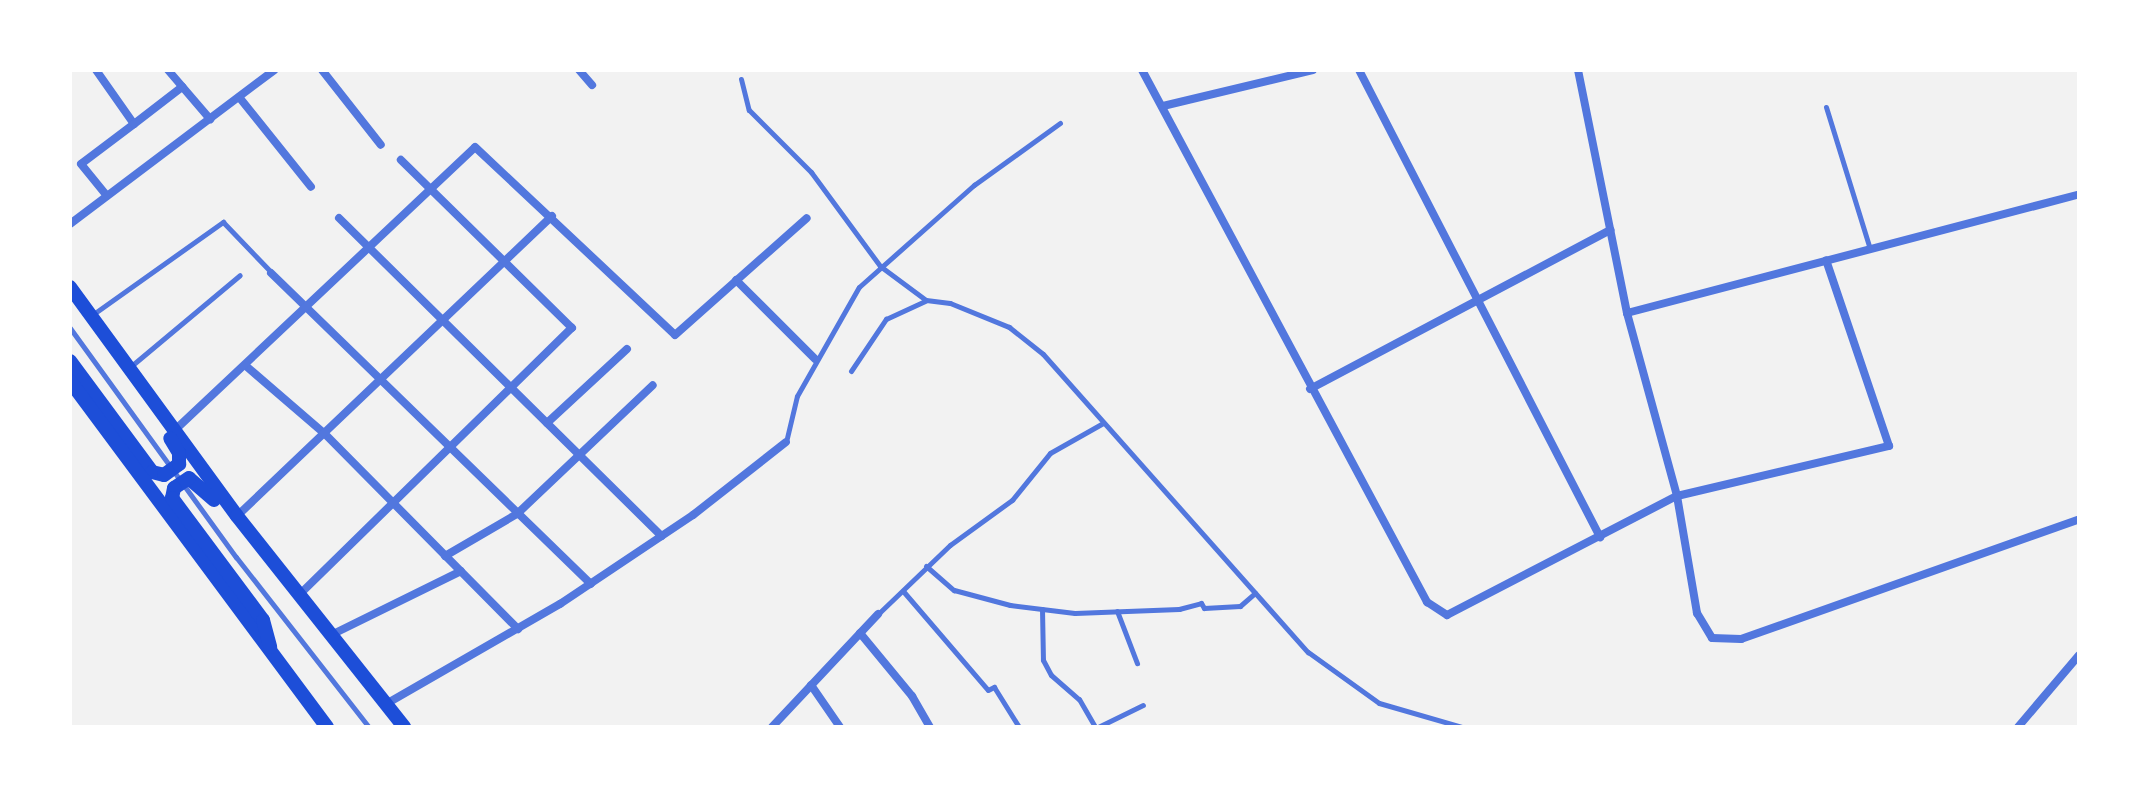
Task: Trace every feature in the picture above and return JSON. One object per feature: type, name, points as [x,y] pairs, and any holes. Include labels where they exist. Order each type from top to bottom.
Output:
[{"type":"main road","points":[[70,287],[328,636],[404,727]]},
{"type":"main road","points":[[70,303],[172,442],[179,464],[164,475],[152,472],[70,361]]},
{"type":"main road","points":[[70,381],[322,725]]},
{"type":"main road","points":[[272,656],[263,620],[176,508],[174,488],[189,478],[206,489],[292,601],[328,636]]},
{"type":"street","points":[[96,70],[134,124]]},
{"type":"street","points":[[168,70],[210,119]]},
{"type":"street","points":[[70,224],[273,70]]},
{"type":"street","points":[[322,70],[381,145]]},
{"type":"street","points":[[579,70],[592,85]]},
{"type":"street","points":[[1142,70],[1310,389],[1435,611],[1447,615],[1460,611],[1677,496],[1889,446],[1826,260]]},
{"type":"street","points":[[1163,106],[1294,72],[1313,70]]},
{"type":"street","points":[[1359,70],[1600,537]]},
{"type":"street","points":[[1578,70],[1627,313],[1677,496],[1697,613],[1712,638],[1741,639],[2079,519]]},
{"type":"street","points":[[107,196],[81,164],[182,87]]},
{"type":"street","points":[[239,97],[311,187]]},
{"type":"street","points":[[175,430],[475,147],[552,216],[675,335],[807,218]]},
{"type":"street","points":[[299,596],[395,506],[572,328],[401,160]]},
{"type":"street","points":[[1627,313],[2079,194]]},
{"type":"street","points":[[237,516],[443,321],[502,260],[552,216]]},
{"type":"street","points":[[339,218],[662,536]]},
{"type":"street","points":[[1310,389],[1610,230]]},
{"type":"street","points":[[271,273],[449,450],[591,584]]},
{"type":"street","points":[[736,280],[815,359]]},
{"type":"street","points":[[547,423],[627,349]]},
{"type":"street","points":[[246,366],[324,433],[518,629]]},
{"type":"street","points":[[445,556],[517,514],[576,454],[653,385]]},
{"type":"street","points":[[385,704],[591,584],[662,536],[786,442]]},
{"type":"street","points":[[328,636],[461,571]]},
{"type":"street","points":[[772,727],[878,614]]},
{"type":"street","points":[[860,633],[912,696],[930,727]]},
{"type":"street","points":[[2018,727],[2079,655]]},
{"type":"street","points":[[811,685],[840,727]]},
{"type":"lane","points":[[741,79],[749,110],[811,172],[880,266],[926,300],[950,303],[1009,327],[1043,354],[1308,652],[1379,703],[1462,727]]},
{"type":"lane","points":[[1826,107],[1870,249]]},
{"type":"lane","points":[[786,442],[797,396],[815,359],[859,287],[983,177],[1060,123]]},
{"type":"lane","points":[[91,316],[223,222],[271,273]]},
{"type":"lane","points":[[129,367],[240,275]]},
{"type":"lane","points":[[851,371],[886,319],[926,300]]},
{"type":"lane","points":[[70,328],[236,557],[369,727]]},
{"type":"lane","points":[[878,614],[926,566],[1012,500],[1050,453],[1103,423]]},
{"type":"lane","points":[[926,566],[954,590],[1042,609],[1117,611],[1201,603],[1204,608],[1240,606],[1255,593]]},
{"type":"lane","points":[[903,591],[988,690],[994,687],[1019,727]]},
{"type":"lane","points":[[1042,609],[1043,660],[1051,675],[1079,699],[1097,727],[1143,705]]},
{"type":"lane","points":[[1117,611],[1137,663]]}]
